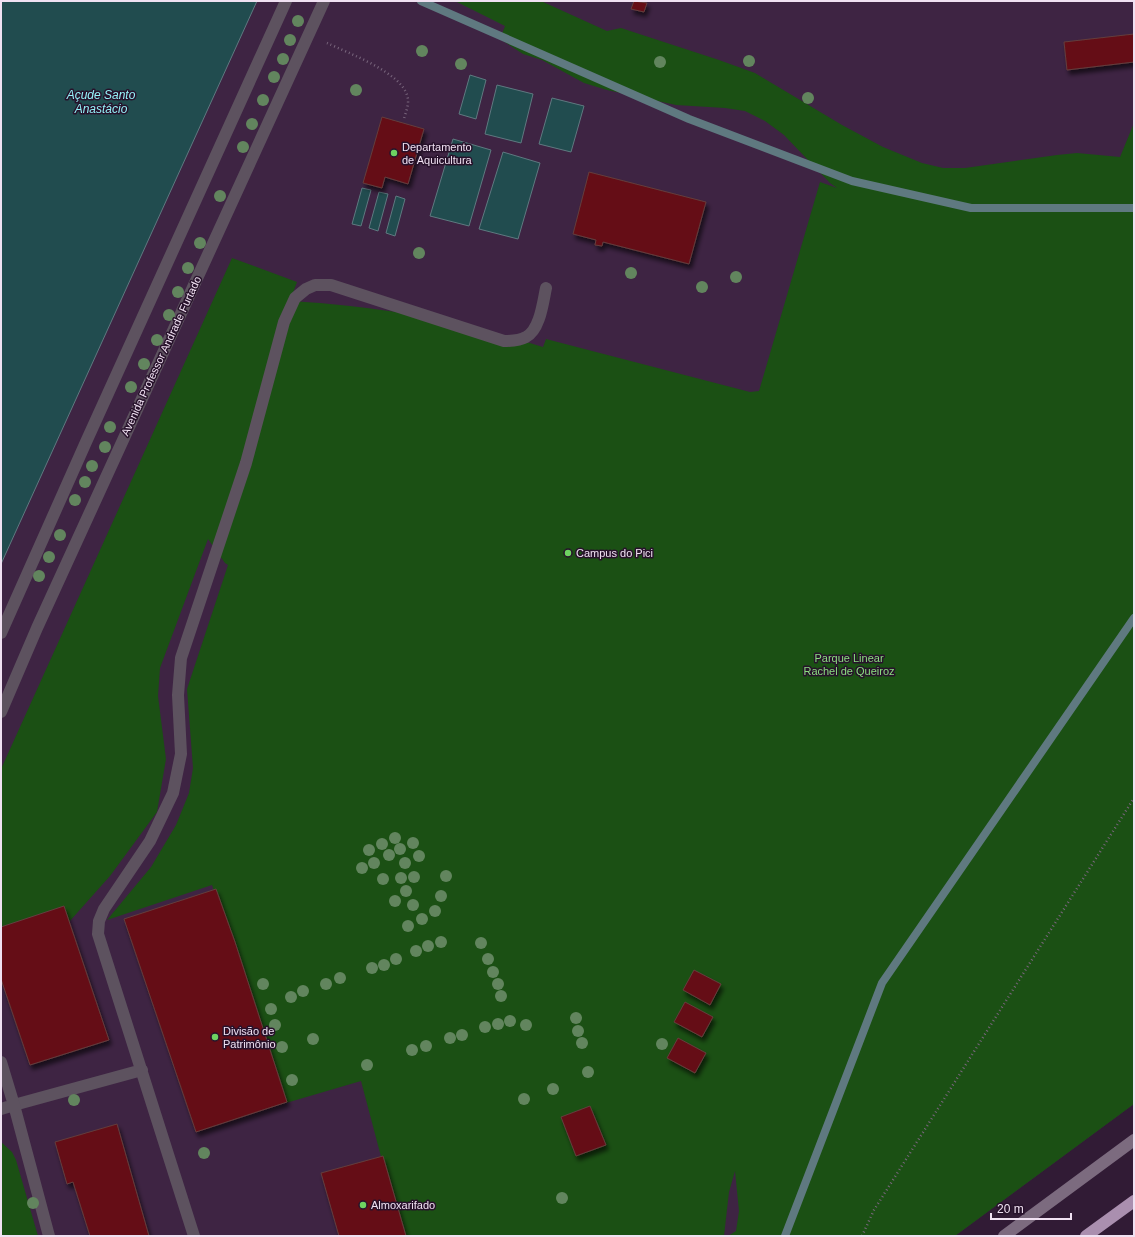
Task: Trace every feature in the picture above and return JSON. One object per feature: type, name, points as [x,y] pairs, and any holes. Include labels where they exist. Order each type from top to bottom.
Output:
[{"type":"highway","points":[[1086,1236],[1134,1201]]},
{"type":"main road","points":[[1004,1236],[1134,1140]]},
{"type":"street","points":[[1,634],[86,442],[286,1]]},
{"type":"street","name":"Avenida Professor Andrade Furtado","points":[[1,712],[41,621],[324,1]]},
{"type":"street","points":[[194,1236],[98,934],[99,922],[104,909],[150,841],[173,793],[181,754],[178,695],[181,658],[246,464],[284,322],[295,298],[306,289],[315,285],[331,285],[504,341],[514,341],[526,337],[535,328],[541,312],[546,288]]},
{"type":"street","points":[[1,1062],[49,1236]]},
{"type":"street","points":[[1,1109],[142,1070]]},
{"type":"path","points":[[308,36],[354,55],[392,76],[402,85],[407,95],[408,105],[404,119]]},
{"type":"path","points":[[862,1236],[874,1210],[1134,798]]},
{"type":"shaded area","name":"Campus do Pici","points":[[1,1],[1134,1],[1134,1104],[955,1236],[1,1236]]},
{"type":"green space","name":"Parque Linear Rachel de Queiroz","points":[[455,1],[541,1],[607,31],[621,28],[719,60],[755,73],[842,125],[883,147],[922,163],[943,168],[965,168],[1077,153],[1120,157],[1134,123],[1134,1104],[955,1236],[728,1236],[736,1231],[739,1211],[735,1171],[729,1192],[724,1236],[402,1236],[361,1081],[286,1103],[212,885],[107,920],[151,867],[176,825],[189,793],[193,768],[187,689],[228,565],[208,539],[160,668],[158,696],[166,759],[157,812],[110,876],[69,922],[64,906],[1,927],[1,769],[232,258],[297,282],[290,301],[350,306],[443,320],[543,347],[546,339],[750,392],[759,391],[820,182],[837,188],[830,183],[784,135],[765,121],[745,111],[725,108],[676,105],[607,90],[584,83],[542,60],[523,54],[500,39],[505,26]]},
{"type":"green space","points":[[1,1142],[12,1152],[16,1160],[38,1236],[1,1236]]},
{"type":"water","name":"Açude Santo Anastácio","points":[[1,1],[257,1],[1,564]]},
{"type":"water","points":[[470,75],[486,80],[476,119],[459,114]]},
{"type":"water","points":[[497,85],[533,94],[521,143],[485,134]]},
{"type":"water","points":[[552,98],[584,106],[571,152],[539,144]]},
{"type":"water","points":[[453,139],[491,150],[469,226],[430,216]]},
{"type":"water","points":[[503,152],[540,163],[518,239],[479,229]]},
{"type":"water","points":[[362,188],[371,190],[361,226],[352,224]]},
{"type":"water","points":[[379,192],[388,194],[378,231],[369,228]]},
{"type":"water","points":[[396,196],[405,199],[395,236],[386,233]]},
{"type":"building","points":[[634,1],[647,3],[644,12],[631,9]]},
{"type":"building","points":[[1134,34],[1134,62],[1067,70],[1064,42]]},
{"type":"building","name":"Departamento de Aquicultura","points":[[382,117],[424,129],[408,184],[385,177],[382,188],[363,183]]},
{"type":"building","points":[[589,172],[706,202],[689,264],[603,242],[602,246],[595,245],[596,240],[573,234]]},
{"type":"building","name":"Divisão de Patrimônio","points":[[216,889],[235,942],[287,1102],[196,1132],[124,919]]},
{"type":"building","points":[[64,906],[109,1040],[30,1065],[1,979],[1,927]]},
{"type":"building","points":[[694,970],[721,984],[710,1005],[683,990]]},
{"type":"building","points":[[685,1002],[713,1017],[702,1037],[674,1022]]},
{"type":"building","points":[[678,1038],[706,1053],[695,1073],[667,1058]]},
{"type":"building","points":[[590,1106],[606,1145],[576,1156],[561,1117]]},
{"type":"building","points":[[117,1124],[149,1236],[90,1236],[73,1182],[67,1184],[55,1142]]},
{"type":"building","name":"Almoxarifado","points":[[383,1156],[406,1236],[339,1236],[321,1173]]},
{"type":"waterway","points":[[421,1],[689,119],[852,181],[971,208],[1134,208]]},
{"type":"waterway","points":[[785,1236],[882,983],[1134,618]]},
{"type":"place","name":"Departamento de Aquicultura","points":[[394,153]]},
{"type":"place","name":"Campus do Pici","points":[[568,553]]},
{"type":"place","name":"Divisão de Patrimônio","points":[[215,1037]]},
{"type":"place","name":"Almoxarifado","points":[[363,1205]]}]
